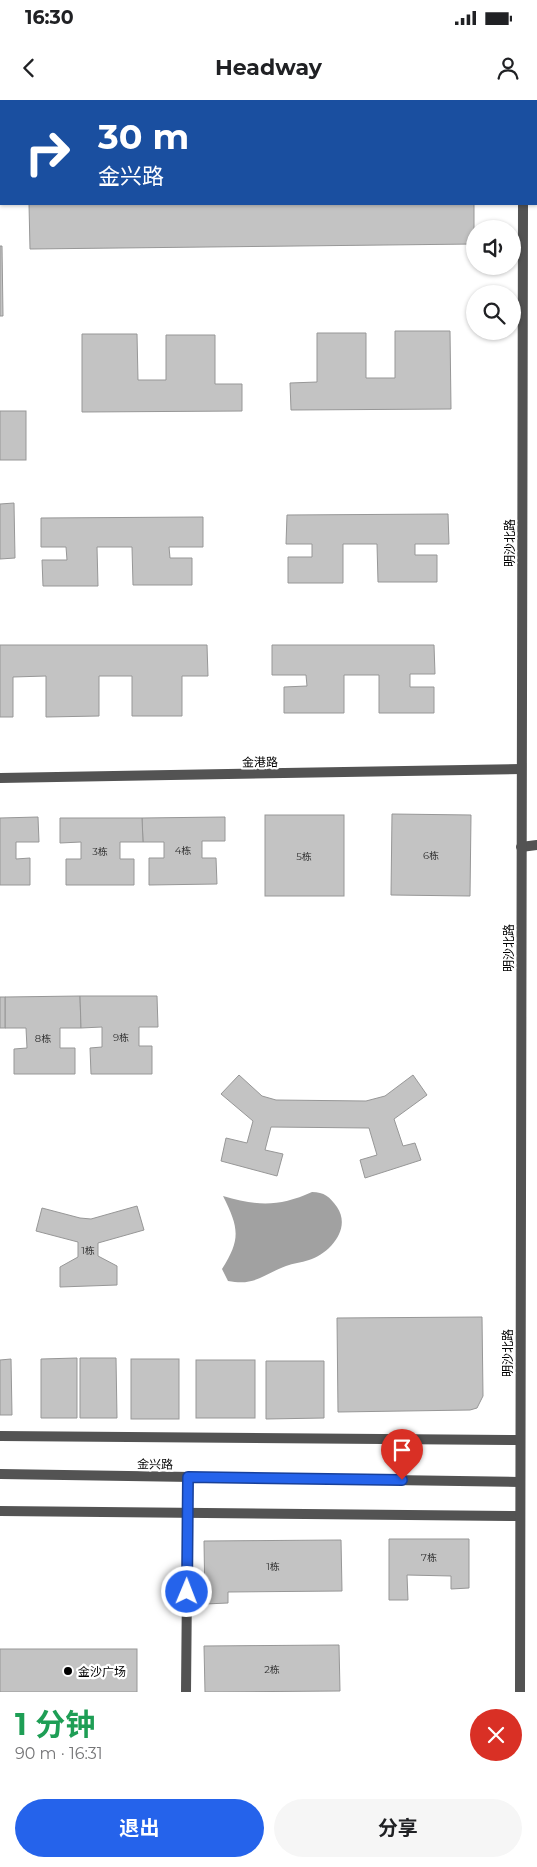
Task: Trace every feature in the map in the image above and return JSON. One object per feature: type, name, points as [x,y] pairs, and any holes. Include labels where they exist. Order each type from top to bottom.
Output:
[{"type":"street","name":"明沙北路","points":[[520,1692],[519,1440],[523,205]]},
{"type":"street","name":"金港路","points":[[0,778],[521,769]]},
{"type":"street","points":[[521,847],[537,845]]},
{"type":"street","points":[[0,1436],[519,1440]]},
{"type":"street","name":"金兴路","points":[[0,1474],[519,1482]]},
{"type":"street","points":[[186,1692],[188,1477]]},
{"type":"street","points":[[0,1511],[519,1516]]},
{"type":"shaded area","points":[[312,1192],[323,1194],[329,1198],[341,1215],[342,1224],[340,1232],[331,1246],[317,1257],[291,1264],[258,1279],[246,1282],[228,1281],[222,1269],[232,1249],[236,1233],[235,1225],[223,1196],[247,1202],[268,1203],[289,1200]]},
{"type":"building","points":[[29,205],[474,205],[474,220],[466,220],[466,244],[30,249]]},
{"type":"building","points":[[0,246],[2,246],[3,316],[0,316]]},
{"type":"building","points":[[395,331],[450,331],[451,409],[291,410],[290,383],[317,382],[317,333],[366,333],[366,378],[395,378]]},
{"type":"building","points":[[82,334],[137,334],[138,380],[166,380],[166,335],[215,335],[215,384],[242,384],[242,411],[82,412]]},
{"type":"building","points":[[0,411],[26,411],[26,460],[0,460]]},
{"type":"building","points":[[14,503],[15,558],[0,559],[0,504]]},
{"type":"building","points":[[448,514],[449,544],[415,544],[415,555],[437,555],[437,582],[378,582],[377,544],[343,544],[343,583],[288,583],[288,557],[312,557],[312,544],[286,544],[287,515]]},
{"type":"building","points":[[203,517],[203,547],[169,547],[170,558],[192,558],[192,585],[133,585],[132,547],[97,547],[98,586],[43,586],[42,560],[67,560],[66,547],[41,547],[41,518]]},
{"type":"building","points":[[0,645],[207,645],[208,676],[182,676],[182,716],[132,716],[132,676],[99,676],[99,716],[46,717],[46,676],[13,677],[13,717],[0,717]]},
{"type":"building","points":[[272,645],[434,645],[435,674],[410,674],[410,687],[434,687],[434,713],[379,713],[379,675],[344,675],[344,713],[284,713],[284,687],[307,686],[306,675],[272,675]]},
{"type":"building","points":[[392,814],[471,815],[470,896],[391,895]]},
{"type":"building","points":[[265,815],[344,815],[344,896],[265,896]]},
{"type":"building","points":[[38,817],[39,842],[16,842],[16,859],[30,858],[30,885],[0,885],[0,818]]},
{"type":"building","points":[[225,817],[225,841],[202,841],[202,858],[216,858],[217,884],[149,885],[149,858],[164,858],[164,842],[143,842],[142,818]]},
{"type":"building","points":[[60,818],[142,818],[143,842],[120,842],[120,859],[134,859],[134,885],[66,885],[66,859],[81,859],[81,842],[60,843]]},
{"type":"building","points":[[80,996],[81,1028],[60,1028],[60,1048],[75,1048],[75,1074],[14,1074],[14,1049],[27,1048],[26,1028],[5,1028],[5,997]]},
{"type":"building","points":[[80,996],[157,996],[158,1027],[139,1027],[139,1046],[152,1046],[152,1074],[91,1074],[90,1048],[102,1047],[102,1027],[81,1028]]},
{"type":"building","points":[[0,997],[5,997],[5,1028],[0,1028]]},
{"type":"building","points":[[239,1075],[262,1096],[276,1100],[366,1101],[385,1096],[413,1075],[427,1095],[394,1119],[403,1146],[415,1143],[421,1160],[365,1178],[360,1160],[377,1155],[369,1128],[271,1127],[265,1150],[283,1154],[277,1176],[221,1161],[226,1138],[247,1143],[253,1121],[221,1094]]},
{"type":"building","points":[[137,1206],[144,1230],[98,1243],[98,1256],[117,1266],[117,1285],[60,1287],[60,1267],[78,1257],[78,1242],[36,1231],[42,1208],[91,1219]]},
{"type":"building","points":[[482,1317],[483,1396],[477,1408],[470,1410],[338,1412],[337,1318]]},
{"type":"building","points":[[77,1358],[77,1418],[41,1418],[41,1359]]},
{"type":"building","points":[[80,1358],[116,1358],[117,1418],[80,1418]]},
{"type":"building","points":[[11,1359],[12,1415],[0,1415],[0,1360]]},
{"type":"building","points":[[131,1359],[179,1359],[179,1419],[131,1419]]},
{"type":"building","points":[[196,1360],[255,1360],[255,1418],[196,1418]]},
{"type":"building","points":[[266,1361],[324,1361],[324,1418],[266,1419]]},
{"type":"building","points":[[389,1539],[469,1539],[469,1588],[451,1589],[451,1576],[407,1575],[408,1600],[389,1600]]},
{"type":"building","points":[[341,1540],[342,1591],[228,1592],[228,1603],[205,1604],[204,1541]]},
{"type":"building","points":[[339,1645],[340,1691],[205,1692],[204,1646]]},
{"type":"building","name":"金沙广场","points":[[0,1649],[137,1649],[137,1692],[0,1692]]},
{"type":"place","name":"金沙广场","points":[[68,1671]]},
{"type":"route","points":[[187,1592],[188,1477],[402,1480]]}]
